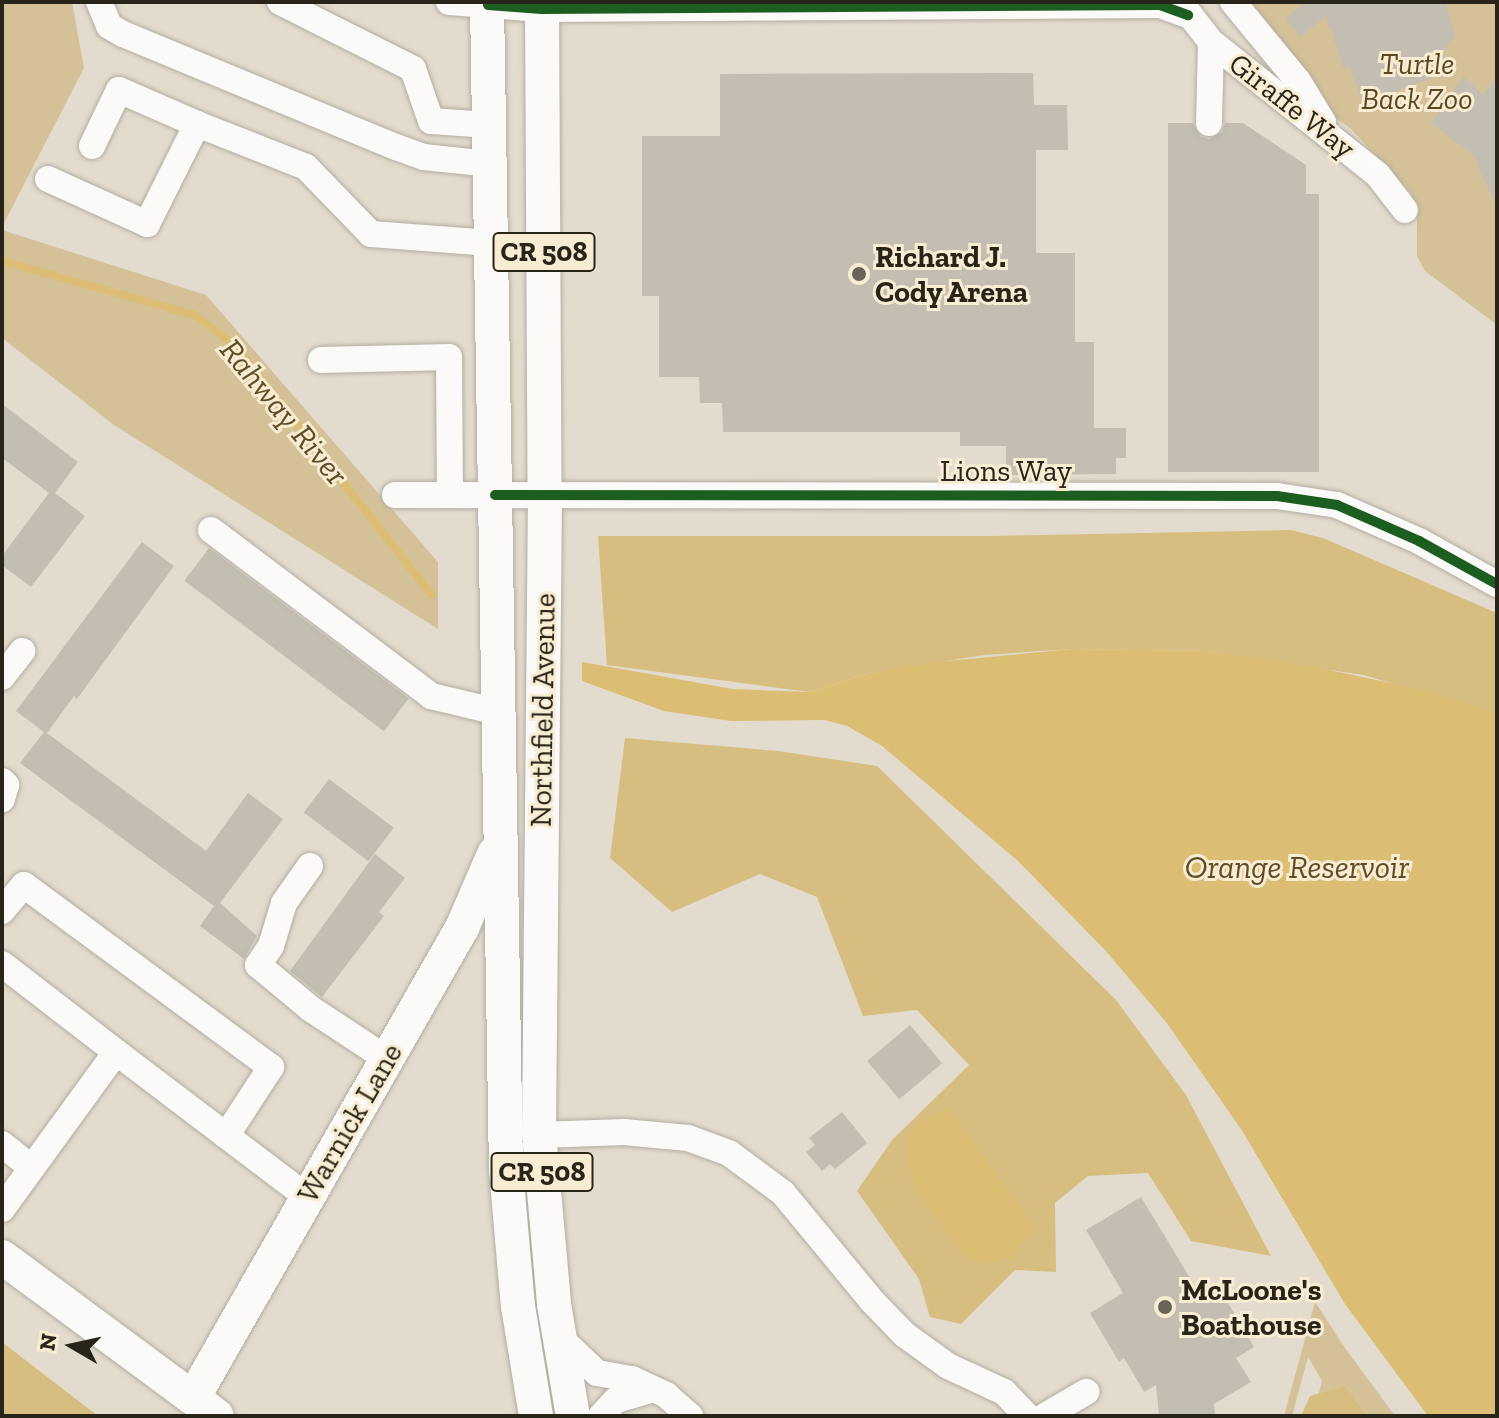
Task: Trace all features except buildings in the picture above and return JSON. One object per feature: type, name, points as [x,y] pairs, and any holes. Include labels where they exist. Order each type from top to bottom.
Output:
[{"type":"main road","name":"Northfield Avenue","points":[[488,4],[506,1170],[518,1306],[536,1416]]},
{"type":"main road","name":"Northfield Avenue","points":[[542,6],[545,495],[539,1135],[559,1337],[573,1416]]},
{"type":"main road","name":"Warnick Lane","points":[[205,1407],[308,1198],[462,928],[499,843]]},
{"type":"main road","points":[[502,927],[540,926]]},
{"type":"main road","points":[[2,1257],[205,1407]]},
{"type":"street","points":[[99,2],[109,26],[123,34],[424,157],[489,164]]},
{"type":"street","points":[[280,2],[413,69],[428,116],[444,124],[489,125]]},
{"type":"street","points":[[449,2],[542,6],[1160,5],[1184,9]]},
{"type":"street","points":[[1233,2],[1298,81],[1331,136]]},
{"type":"street","name":"Giraffe Way","points":[[1184,9],[1211,42],[1378,175],[1405,210]]},
{"type":"street","points":[[1209,123],[1211,42]]},
{"type":"street","points":[[92,146],[119,90],[306,167],[371,234],[491,243]]},
{"type":"street","points":[[396,147],[428,116]]},
{"type":"street","points":[[48,179],[147,224],[197,124]]},
{"type":"street","points":[[321,360],[449,357],[450,495]]},
{"type":"street","name":"Lions Way","points":[[395,495],[1277,484],[1337,505],[1419,541],[1497,584]]},
{"type":"street","points":[[211,530],[431,696],[498,712]]},
{"type":"street","points":[[2,677],[22,651]]},
{"type":"street","points":[[2,781],[6,785],[2,799]]},
{"type":"street","points":[[310,866],[284,903],[271,946],[258,965],[311,1009],[387,1059]]},
{"type":"street","points":[[2,911],[24,885],[271,1067],[226,1136]]},
{"type":"street","points":[[2,964],[308,1198]]},
{"type":"street","points":[[2,1209],[116,1052]]},
{"type":"street","points":[[539,1135],[624,1132],[688,1138],[729,1153],[783,1193],[872,1301],[905,1335],[948,1366],[1004,1392],[1027,1416]]},
{"type":"street","points":[[2,1144],[32,1168]]},
{"type":"street","points":[[559,1337],[597,1373],[632,1379],[679,1404],[690,1416]]},
{"type":"street","points":[[601,1416],[616,1400],[651,1390]]},
{"type":"street","points":[[1045,1416],[1086,1392]]},
{"type":"green space","points":[[2,2],[72,2],[84,68],[2,227]]},
{"type":"green space","name":"Turtle Back Zoo","points":[[1224,2],[1497,2],[1497,325],[1425,271],[1417,256],[1417,221],[1411,193],[1351,129],[1294,87]]},
{"type":"green space","points":[[2,230],[206,295],[438,562],[438,629],[114,425],[2,338]]},
{"type":"green space","points":[[1315,1302],[1395,1416],[1368,1416],[1345,1385],[1319,1393],[1322,1381],[1308,1357],[1292,1416],[1284,1416]]},
{"type":"shaded area","points":[[1291,530],[1323,538],[1497,613],[1497,713],[1363,675],[1207,651],[1072,649],[985,655],[870,673],[809,692],[607,665],[598,536],[987,536]]},
{"type":"shaded area","points":[[625,738],[778,751],[877,766],[1116,1000],[1186,1095],[1271,1256],[1191,1241],[1148,1173],[1088,1176],[1055,1203],[1056,1272],[1015,1270],[961,1324],[930,1317],[919,1279],[857,1191],[892,1140],[969,1065],[917,1010],[863,1016],[817,897],[760,874],[672,912],[610,858]]},
{"type":"shaded area","points":[[2,1342],[98,1416],[2,1416]]},
{"type":"shaded area","points":[[1345,1385],[1368,1416],[1301,1416],[1310,1396]]},
{"type":"water","name":"Orange Reservoir","points":[[1072,649],[1207,651],[1310,666],[1420,689],[1497,713],[1497,1416],[1428,1416],[1345,1304],[1241,1129],[1166,1022],[1105,950],[1018,861],[882,746],[847,726],[825,720],[731,721],[664,711],[582,681],[582,662],[733,689],[809,692],[870,673],[936,662]]},
{"type":"water","points":[[949,1109],[1035,1227],[1012,1258],[985,1263],[963,1255],[917,1190],[906,1157],[907,1137],[922,1117]]},
{"type":"waterway","name":"Rahway River","points":[[2,261],[194,315],[235,345],[432,595]]},
{"type":"cycle path","points":[[488,5],[542,9],[1160,5],[1188,15]]},
{"type":"cycle path","points":[[495,495],[1277,496],[1337,505],[1419,541],[1497,584]]},
{"type":"place","name":"Richard J. Cody Arena","points":[[859,274]]},
{"type":"place","name":"McLoone's Boathouse","points":[[1165,1307]]}]
